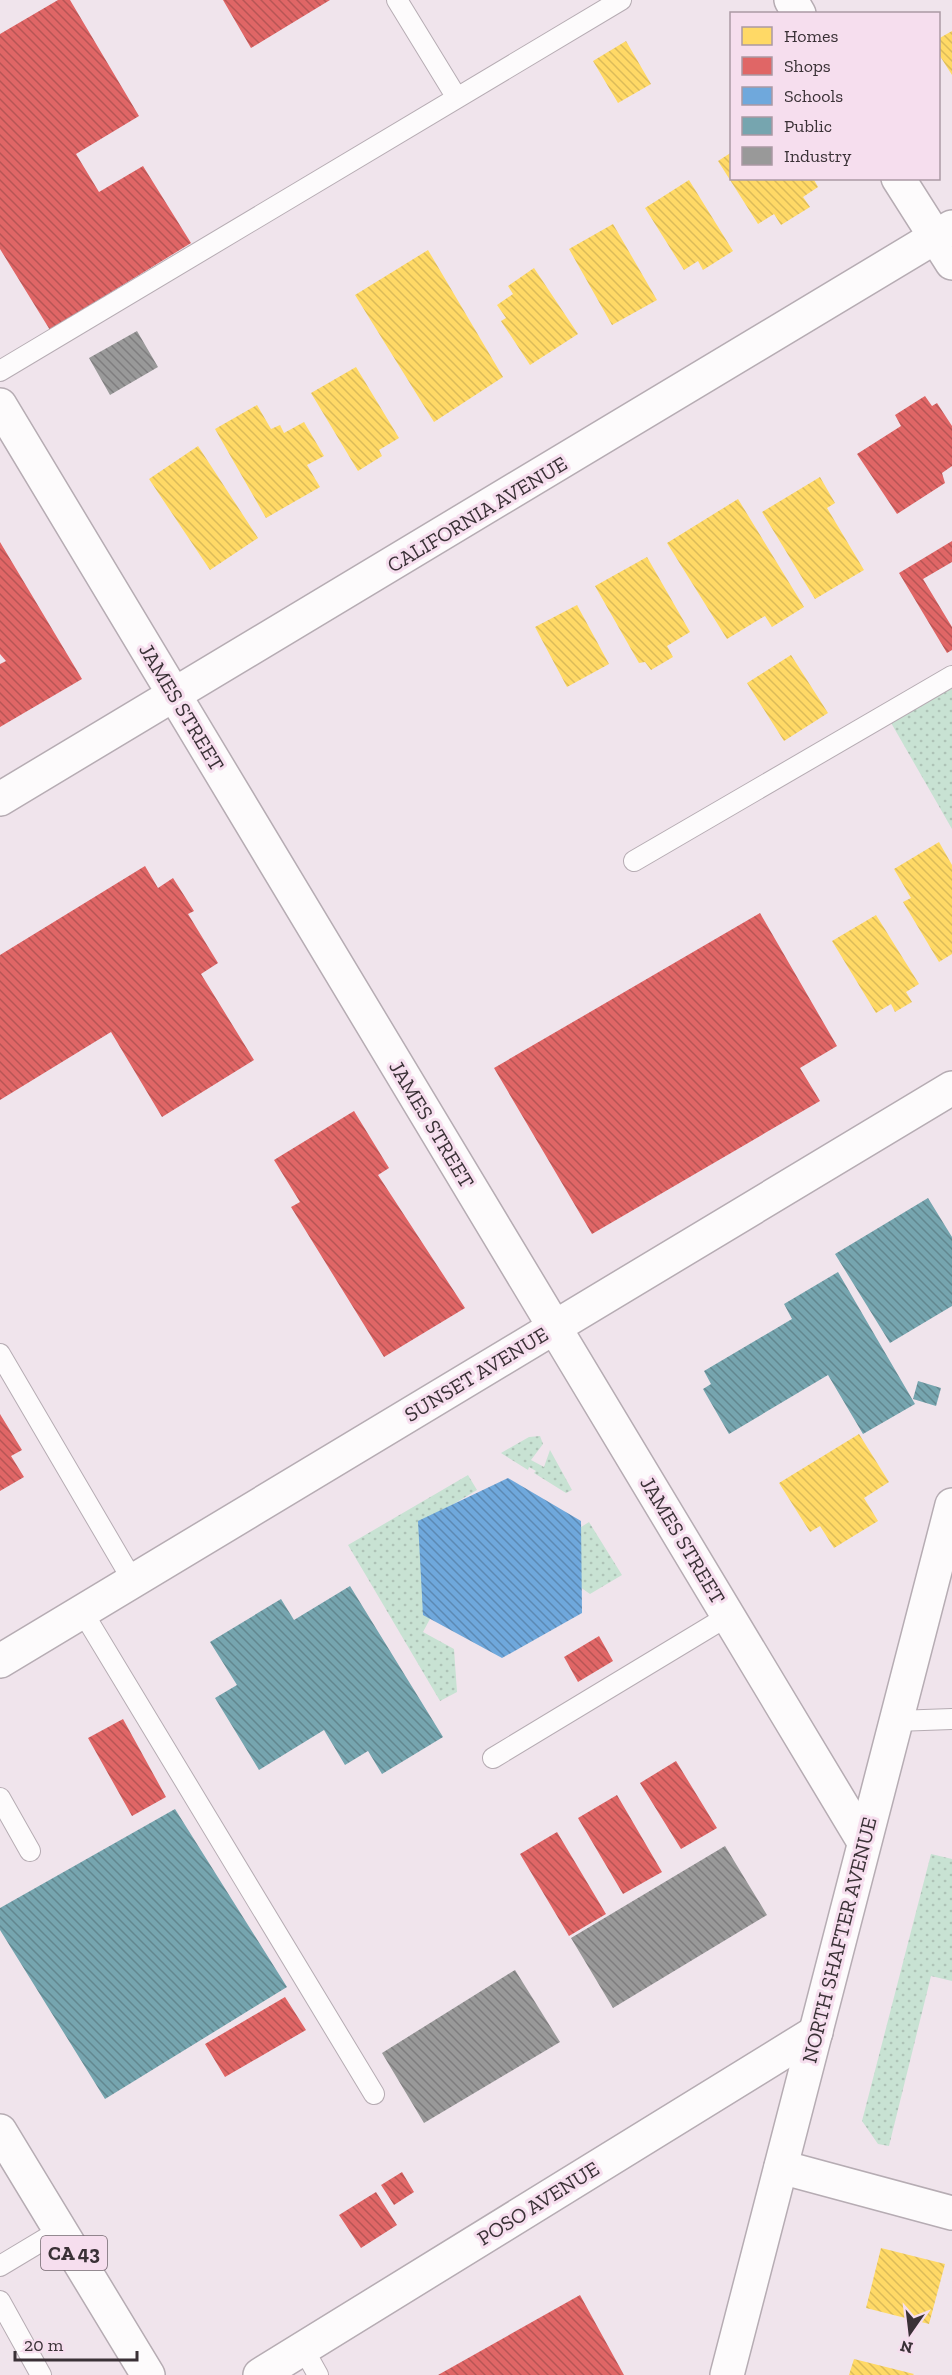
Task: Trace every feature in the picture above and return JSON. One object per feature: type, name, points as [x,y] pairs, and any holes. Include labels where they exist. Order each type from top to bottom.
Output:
[{"type":"street","points":[[899,180],[946,243]]},
{"type":"street","name":"CALIFORNIA AVENUE","points":[[0,799],[174,694],[946,243]]},
{"type":"street","name":"JAMES STREET","points":[[0,405],[864,1842]]},
{"type":"street","name":"SUNSET AVENUE","points":[[0,1660],[952,1088]]},
{"type":"street","name":"NORTH SHAFTER AVENUE","points":[[727,2375],[952,1505]]},
{"type":"street","name":"POSO AVENUE","points":[[260,2375],[310,2362],[816,2032]]},
{"type":"street","name":"CA 43","points":[[0,2131],[148,2375]]},
{"type":"street","points":[[781,2167],[952,2213]]},
{"type":"lane","points":[[397,0],[457,98]]},
{"type":"lane","points":[[0,371],[621,0]]},
{"type":"lane","points":[[634,861],[952,676]]},
{"type":"lane","points":[[0,1354],[132,1581]]},
{"type":"lane","points":[[82,1611],[374,2094]]},
{"type":"lane","points":[[493,1758],[728,1616]]},
{"type":"lane","points":[[896,1721],[952,1719]]},
{"type":"lane","points":[[0,1798],[30,1851]]},
{"type":"lane","points":[[0,2266],[60,2230]]},
{"type":"lane","points":[[0,2301],[41,2375]]},
{"type":"green space","points":[[952,687],[952,829],[890,721]]},
{"type":"green space","points":[[540,1436],[543,1444],[531,1460],[544,1467],[550,1450],[572,1490],[566,1493],[534,1473],[536,1471],[529,1467],[528,1470],[501,1453],[529,1437]]},
{"type":"green space","points":[[468,1475],[477,1490],[422,1523],[431,1617],[423,1632],[454,1649],[457,1692],[440,1701],[348,1545]]},
{"type":"green space","points":[[589,1522],[622,1575],[590,1594],[580,1587],[578,1529]]},
{"type":"green space","points":[[931,1854],[952,1859],[952,1981],[931,1976],[889,2146],[878,2144],[862,2121]]},
{"type":"building: Homes","points":[[952,31],[952,75],[940,56],[940,38]]},
{"type":"building: Homes","points":[[626,41],[651,84],[618,103],[593,61]]},
{"type":"building: Homes","points":[[730,153],[730,180],[718,161]]},
{"type":"building: Homes","points":[[689,180],[733,251],[703,270],[698,261],[684,270],[645,208]]},
{"type":"building: Homes","points":[[730,180],[814,180],[818,187],[803,197],[810,207],[781,225],[774,214],[758,224]]},
{"type":"building: Homes","points":[[613,224],[657,300],[612,325],[569,249]]},
{"type":"building: Homes","points":[[428,250],[503,377],[434,422],[355,295]]},
{"type":"building: Homes","points":[[534,268],[578,334],[530,365],[501,321],[506,318],[497,305],[513,294],[508,286]]},
{"type":"building: Homes","points":[[356,367],[399,438],[379,450],[382,456],[358,471],[311,393]]},
{"type":"building: Homes","points":[[257,405],[271,429],[280,425],[284,433],[304,422],[324,456],[307,465],[320,487],[266,518],[215,429]]},
{"type":"building: Homes","points":[[198,446],[258,538],[210,570],[149,479]]},
{"type":"building: Homes","points":[[820,477],[835,503],[827,508],[864,570],[815,599],[762,512]]},
{"type":"building: Homes","points":[[738,499],[804,607],[772,627],[765,616],[727,639],[667,543]]},
{"type":"building: Homes","points":[[647,557],[690,632],[667,646],[673,657],[651,670],[645,662],[639,663],[595,586]]},
{"type":"building: Homes","points":[[577,605],[609,664],[567,687],[535,627]]},
{"type":"building: Homes","points":[[791,655],[828,713],[784,741],[747,683]]},
{"type":"building: Homes","points":[[939,842],[952,865],[952,954],[939,962],[903,902],[911,898],[894,869]]},
{"type":"building: Homes","points":[[876,915],[919,984],[906,992],[912,1002],[895,1012],[891,1004],[876,1013],[832,941]]},
{"type":"building: Homes","points":[[859,1434],[889,1482],[864,1498],[878,1521],[834,1548],[820,1526],[810,1532],[779,1483]]},
{"type":"building: Homes","points":[[881,2248],[945,2264],[929,2324],[866,2308]]},
{"type":"building: Homes","points":[[854,2359],[914,2374],[849,2375]]},
{"type":"building: Shops","points":[[58,0],[70,0],[139,116],[76,154],[99,192],[143,166],[191,243],[50,330],[0,249],[0,34]]},
{"type":"building: Shops","points":[[223,0],[330,0],[251,48]]},
{"type":"building: Shops","points":[[925,396],[932,406],[937,403],[952,426],[952,466],[942,473],[945,483],[897,514],[857,454],[901,426],[895,415]]},
{"type":"building: Shops","points":[[952,541],[952,562],[923,579],[952,627],[952,650],[947,653],[899,573]]},
{"type":"building: Shops","points":[[0,542],[82,679],[0,727],[0,664],[6,661],[0,654]]},
{"type":"building: Shops","points":[[145,866],[158,888],[173,878],[194,911],[188,914],[218,963],[201,974],[254,1060],[162,1117],[111,1032],[0,1100],[0,955]]},
{"type":"building: Shops","points":[[760,913],[837,1046],[800,1068],[820,1101],[592,1234],[494,1068]]},
{"type":"building: Shops","points":[[354,1111],[389,1168],[378,1175],[465,1308],[384,1357],[291,1207],[300,1202],[274,1160]]},
{"type":"building: Shops","points":[[0,1414],[22,1450],[11,1456],[24,1477],[0,1491]]},
{"type":"building: Shops","points":[[599,1636],[613,1661],[578,1682],[564,1657]]},
{"type":"building: Shops","points":[[123,1719],[166,1797],[132,1816],[88,1738]]},
{"type":"building: Shops","points":[[676,1761],[717,1828],[681,1849],[640,1783]]},
{"type":"building: Shops","points":[[617,1795],[662,1872],[623,1894],[578,1818]]},
{"type":"building: Shops","points":[[557,1832],[606,1914],[569,1936],[520,1854]]},
{"type":"building: Shops","points":[[285,1997],[306,2030],[225,2077],[205,2044]]},
{"type":"building: Shops","points":[[402,2172],[414,2192],[394,2205],[381,2185]]},
{"type":"building: Shops","points":[[376,2192],[397,2225],[361,2248],[339,2215]]},
{"type":"building: Shops","points":[[580,2295],[624,2375],[438,2375]]},
{"type":"building: Schools","points":[[508,1478],[581,1521],[582,1613],[502,1658],[423,1615],[418,1521]]},
{"type":"building: Public","points":[[928,1198],[952,1237],[952,1306],[890,1343],[835,1254]]},
{"type":"building: Public","points":[[838,1272],[915,1404],[863,1434],[828,1375],[729,1434],[703,1389],[711,1384],[704,1371],[792,1319],[784,1304]]},
{"type":"building: Public","points":[[918,1381],[941,1388],[936,1406],[913,1399]]},
{"type":"building: Public","points":[[350,1586],[443,1737],[382,1774],[368,1751],[345,1765],[324,1730],[259,1770],[215,1698],[237,1685],[210,1642],[281,1599],[294,1620]]},
{"type":"building: Public","points":[[175,1809],[287,1987],[105,2099],[0,1930],[0,1908]]},
{"type":"building: Industry","points":[[137,331],[158,367],[110,395],[89,358]]},
{"type":"building: Industry","points":[[725,1846],[767,1915],[613,2008],[571,1938]]},
{"type":"building: Industry","points":[[515,1970],[560,2042],[424,2123],[382,2053]]}]
